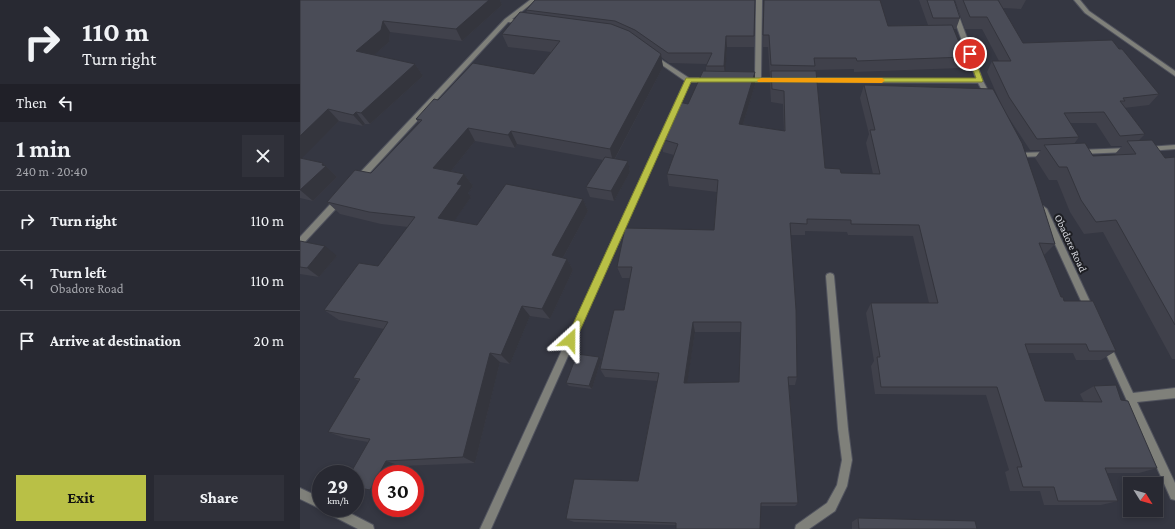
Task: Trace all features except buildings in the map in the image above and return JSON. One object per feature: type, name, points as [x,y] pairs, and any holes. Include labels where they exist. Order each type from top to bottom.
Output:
[{"type":"street","points":[[354,184],[507,20],[533,0]]},
{"type":"street","points":[[758,80],[759,0]]},
{"type":"street","points":[[950,0],[980,81],[994,108]]},
{"type":"street","points":[[1077,0],[1087,12],[1175,74]]},
{"type":"street","points":[[507,20],[530,23]]},
{"type":"street","points":[[651,55],[688,80],[719,80]]},
{"type":"street","points":[[485,529],[688,80]]},
{"type":"street","points":[[735,80],[790,80]]},
{"type":"street","points":[[798,80],[980,81]]},
{"type":"street","points":[[1144,149],[1175,147]]},
{"type":"street","points":[[1073,152],[1136,149]]},
{"type":"street","points":[[1018,155],[1057,153]]},
{"type":"street","points":[[300,242],[344,195]]},
{"type":"street","name":"Obadore Road","points":[[1038,198],[1095,320]]},
{"type":"street","points":[[800,529],[831,507],[842,486],[847,460],[830,276]]},
{"type":"street","points":[[1101,334],[1132,398],[1175,495]]},
{"type":"street","points":[[1132,398],[1175,393]]},
{"type":"street","points":[[300,493],[312,499]]},
{"type":"street","points":[[346,517],[369,529]]},
{"type":"slow traffic","points":[[761,80],[882,80]]},
{"type":"route","points":[[570,340],[688,80],[980,81],[970,54]]}]
